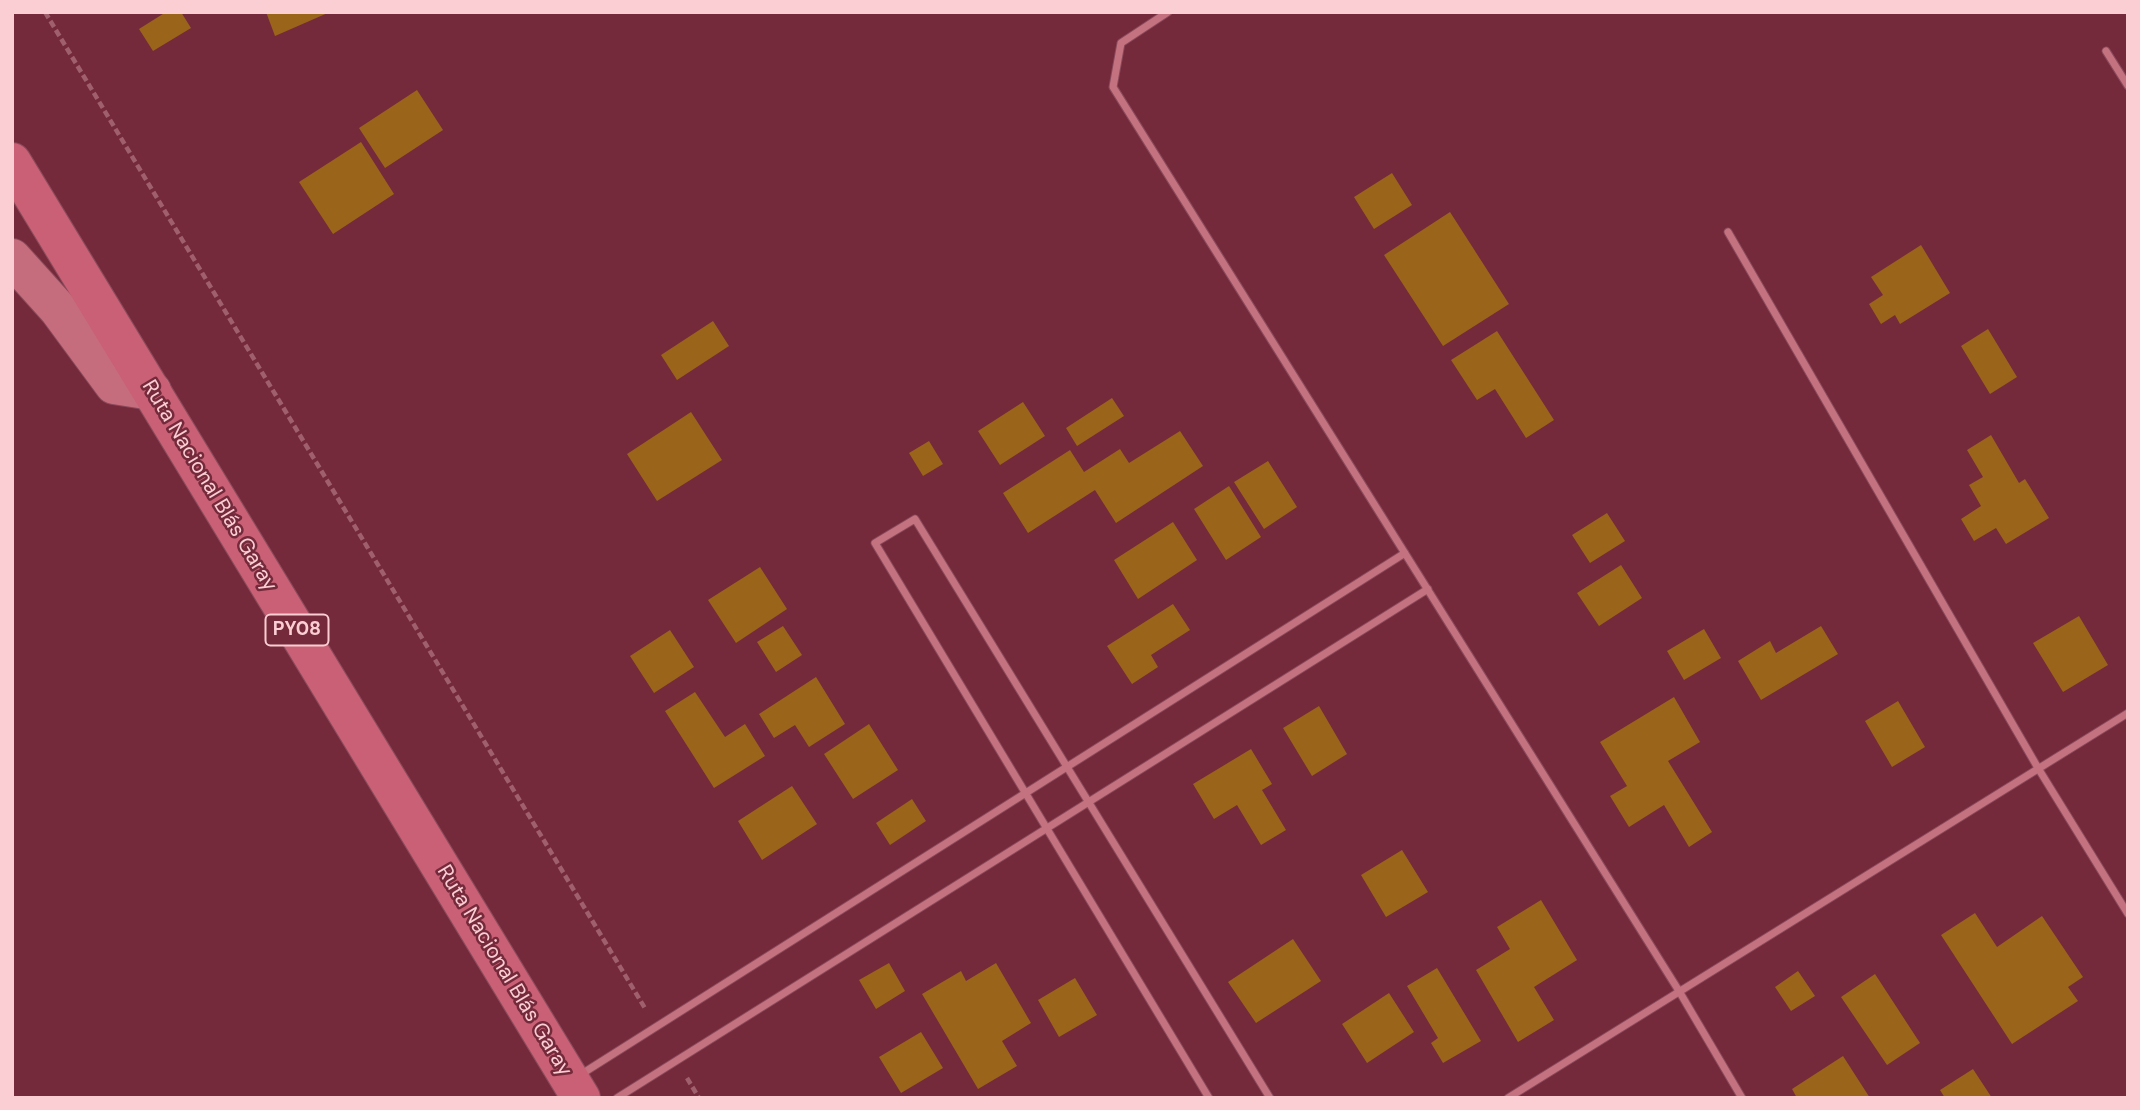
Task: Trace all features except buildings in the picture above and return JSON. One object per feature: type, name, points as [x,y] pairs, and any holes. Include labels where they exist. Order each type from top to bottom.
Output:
[{"type":"highway","name":"Ruta Nacional Blás Garay","points":[[12,162],[576,1089]]},
{"type":"street","points":[[1168,12],[1121,43],[1113,87],[1679,992],[1742,1098]]},
{"type":"street","points":[[2106,51],[2128,86]]},
{"type":"street","points":[[1728,232],[2038,768],[2128,914]]},
{"type":"street","points":[[12,258],[58,309],[114,385],[152,391]]},
{"type":"street","points":[[1209,1098],[875,543],[915,519],[1270,1098]]},
{"type":"street","points":[[576,1089],[656,1027],[1405,553]]},
{"type":"street","points":[[617,1098],[1427,589]]},
{"type":"street","points":[[1508,1098],[2128,713]]},
{"type":"path","points":[[45,12],[656,1027]]},
{"type":"path","points":[[677,1061],[699,1098]]}]
